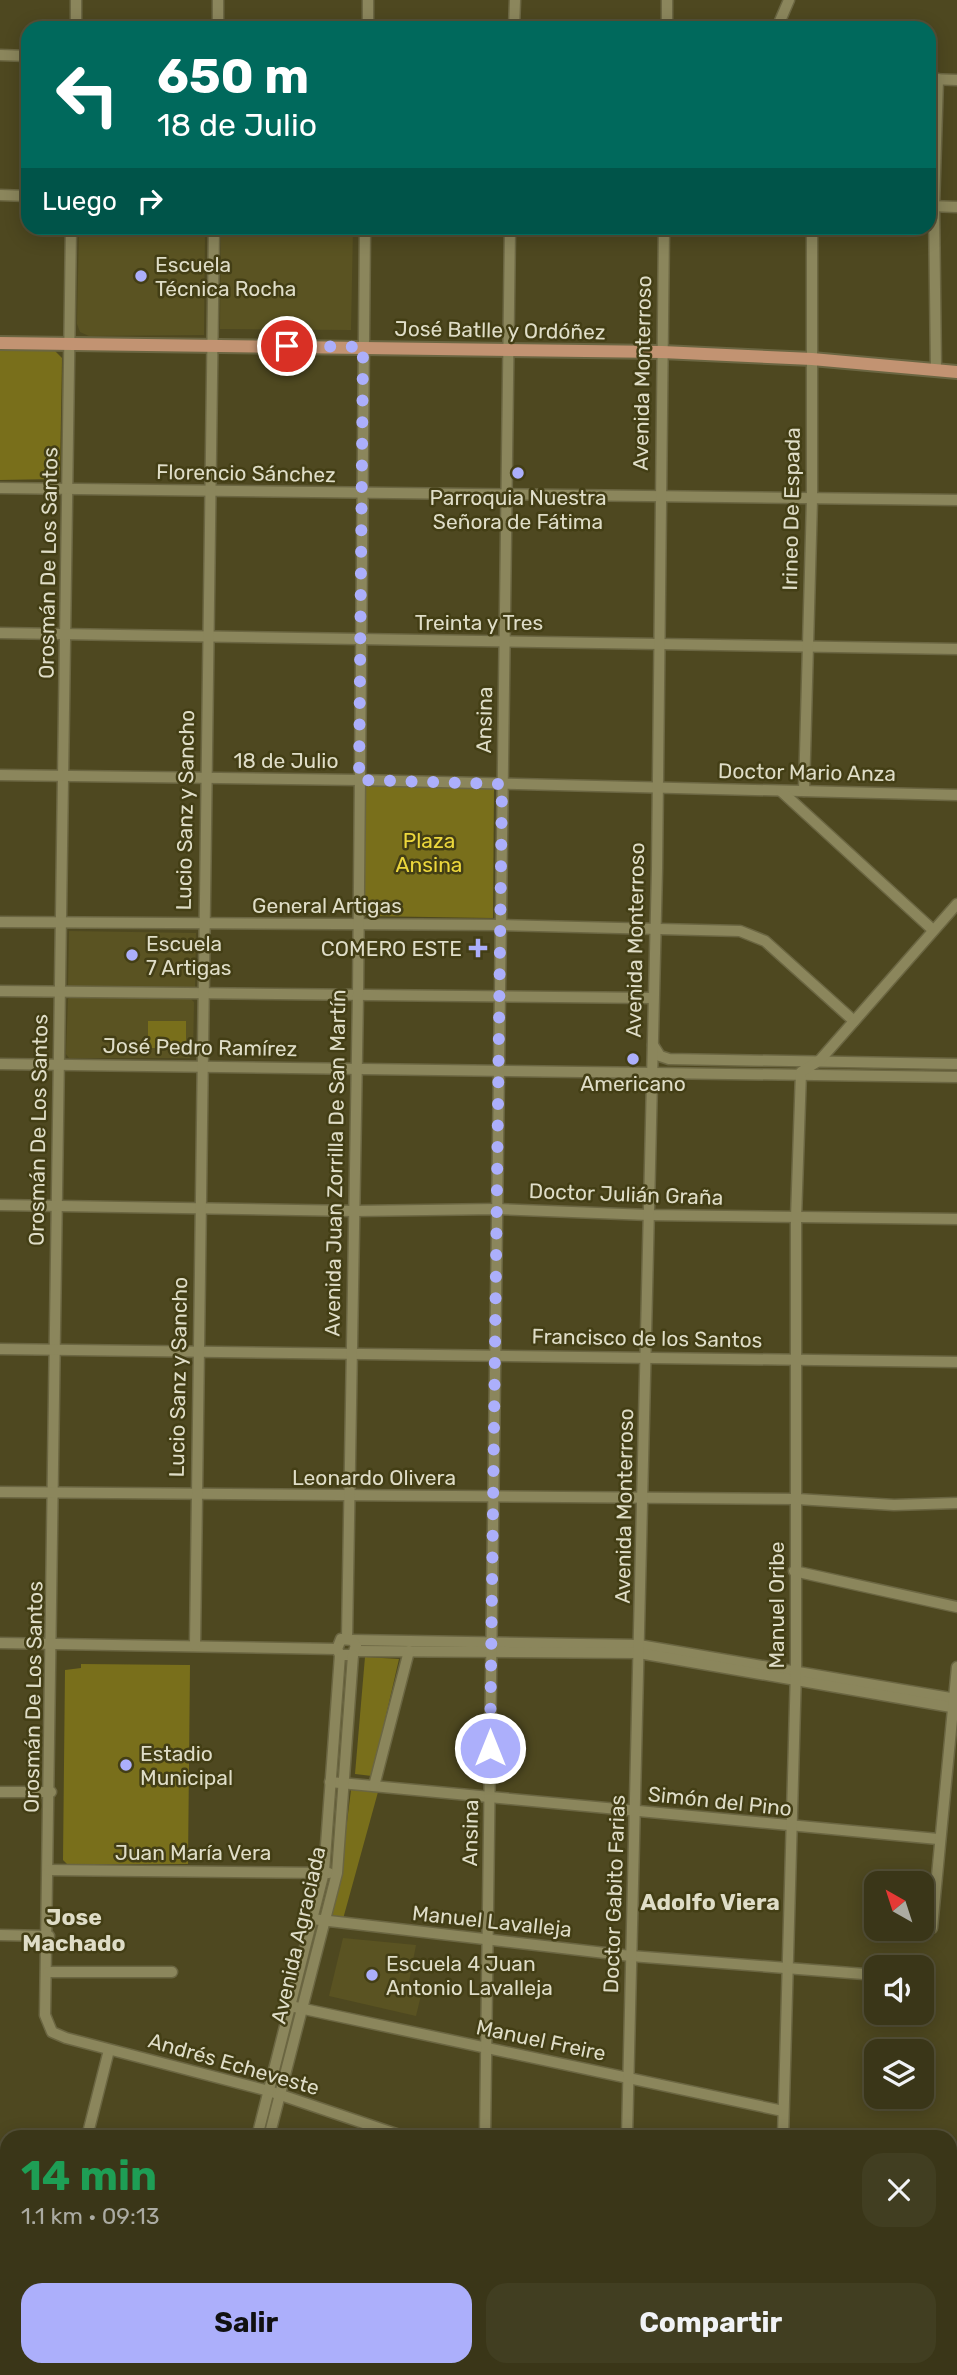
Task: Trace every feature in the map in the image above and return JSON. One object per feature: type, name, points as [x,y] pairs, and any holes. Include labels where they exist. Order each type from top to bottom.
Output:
[{"type":"main road","name":"José Batlle y Ordóñez","points":[[0,343],[662,352],[812,359],[957,372]]},
{"type":"street","points":[[76,0],[76,21]]},
{"type":"street","points":[[218,0],[218,21]]},
{"type":"street","points":[[368,0],[368,21]]},
{"type":"street","points":[[514,21],[515,0]]},
{"type":"street","points":[[667,0],[667,21]]},
{"type":"street","points":[[780,21],[789,0]]},
{"type":"street","points":[[0,55],[21,56]]},
{"type":"street","points":[[936,79],[957,80]]},
{"type":"street","points":[[0,195],[21,196]]},
{"type":"street","points":[[936,206],[957,206]]},
{"type":"street","name":"Orosmán De Los Santos","points":[[52,2032],[46,2015],[71,235]]},
{"type":"street","name":"Lucio Sanz y Sancho","points":[[195,1645],[202,924],[214,235]]},
{"type":"street","name":"Avenida Juan Zorrilla De San Martín","points":[[352,1646],[350,1353],[358,995],[365,235]]},
{"type":"street","name":"Ansina","points":[[485,2130],[510,235]]},
{"type":"street","name":"Avenida Monterroso","points":[[639,1649],[649,1215],[664,235]]},
{"type":"street","name":"Irineo De Espada","points":[[804,791],[812,499],[812,235]]},
{"type":"street","points":[[933,235],[936,371]]},
{"type":"street","name":"Florencio Sánchez","points":[[0,488],[957,500]]},
{"type":"street","name":"Treinta y Tres","points":[[0,633],[957,649]]},
{"type":"street","name":"18 de Julio","points":[[0,775],[359,780],[656,788]]},
{"type":"street","name":"Doctor Mario Anza","points":[[656,788],[957,794]]},
{"type":"street","points":[[781,791],[933,930]]},
{"type":"street","points":[[801,1072],[820,1060],[957,904]]},
{"type":"street","name":"General Artigas","points":[[0,922],[501,925],[740,931],[765,941],[855,1021]]},
{"type":"street","points":[[0,991],[652,998]]},
{"type":"street","points":[[651,1042],[656,1052],[669,1059],[957,1063]]},
{"type":"street","name":"José Pedro Ramírez","points":[[0,1064],[651,1073],[801,1072],[957,1077]]},
{"type":"street","name":"Manuel Oribe","points":[[783,2130],[796,1674],[796,1218],[801,1072]]},
{"type":"street","name":"Doctor Julián Graña","points":[[0,1205],[199,1206],[354,1211],[497,1209],[649,1215],[957,1219]]},
{"type":"street","name":"Francisco de los Santos","points":[[0,1349],[957,1362]]},
{"type":"street","name":"Leonardo Olivera","points":[[0,1492],[797,1499],[894,1505],[957,1503]]},
{"type":"street","points":[[794,1571],[957,1607]]},
{"type":"street","points":[[339,1652],[341,1639],[352,1646],[408,1651],[491,1647]]},
{"type":"street","points":[[0,1643],[195,1645],[339,1652],[352,1646],[639,1649],[955,1703]]},
{"type":"street","name":"Avenida Agraciada","points":[[271,2130],[337,1873],[352,1646]]},
{"type":"street","name":"Doctor Gabito Farias","points":[[627,2130],[639,1649]]},
{"type":"street","points":[[374,1786],[408,1651]]},
{"type":"street","name":"Avenida Agraciada","points":[[259,2130],[324,1872],[339,1652]]},
{"type":"street","points":[[934,1898],[957,1667]]},
{"type":"street","name":"Simón del Pino","points":[[331,1782],[938,1839]]},
{"type":"street","points":[[0,1792],[51,1792]]},
{"type":"street","name":"Juan María Vera","points":[[49,1870],[337,1873]]},
{"type":"street","name":"Manuel Lavalleja","points":[[312,1919],[631,1956],[864,1974]]},
{"type":"street","points":[[0,1935],[49,1936]]},
{"type":"street","points":[[48,1972],[172,1972]]},
{"type":"street","name":"Manuel Freire","points":[[290,2006],[783,2111]]},
{"type":"street","name":"Andrés Echeveste","points":[[52,2032],[109,2050],[269,2091],[384,2130]]},
{"type":"street","points":[[89,2130],[109,2050]]},
{"type":"shaded area","name":"Escuela Técnica Rocha","points":[[79,235],[205,235],[204,335],[89,336],[80,332],[77,324]]},
{"type":"shaded area","points":[[221,235],[353,235],[351,330],[220,329]]},
{"type":"shaded area","name":"Escuela 7 Artigas","points":[[69,931],[196,933],[195,989],[68,987]]},
{"type":"shaded area","points":[[71,996],[191,999],[194,1002],[193,1054],[190,1054],[190,1058],[69,1058],[66,1054],[68,999]]},
{"type":"shaded area","name":"Escuela 4 Juan Antonio Lavalleja","points":[[343,1938],[416,1945],[409,1982],[424,1983],[416,2016],[329,1996]]},
{"type":"green space","points":[[0,351],[55,351],[62,358],[60,473],[57,479],[0,480]]},
{"type":"green space","name":"Plaza Ansina","points":[[364,785],[494,788],[493,918],[364,916]]},
{"type":"green space","points":[[148,1021],[186,1021],[186,1048],[148,1048]]},
{"type":"green space","points":[[365,1657],[399,1659],[372,1776],[355,1774]]},
{"type":"green space","name":"Estadio Municipal","points":[[81,1664],[190,1665],[188,1864],[67,1864],[63,1860],[65,1670],[81,1668]]},
{"type":"green space","points":[[351,1790],[378,1792],[343,1919],[332,1914],[340,1878]]},
{"type":"place","name":"Escuela Técnica Rocha","points":[[141,276]]},
{"type":"place","name":"Parroquia Nuestra Señora de Fátima","points":[[518,473]]},
{"type":"place","name":"COMERO ESTE","points":[[478,948]]},
{"type":"place","name":"Escuela 7 Artigas","points":[[132,955]]},
{"type":"place","name":"Americano","points":[[633,1059]]},
{"type":"place","name":"Estadio Municipal","points":[[126,1765]]},
{"type":"place","name":"Escuela 4 Juan Antonio Lavalleja","points":[[372,1975]]},
{"type":"district","name":"Adolfo Viera","points":[[710,1902]]},
{"type":"district","name":"Jose Machado","points":[[74,1930]]},
{"type":"route","points":[[287,346],[363,347],[359,780],[502,784],[490,1748]]}]
